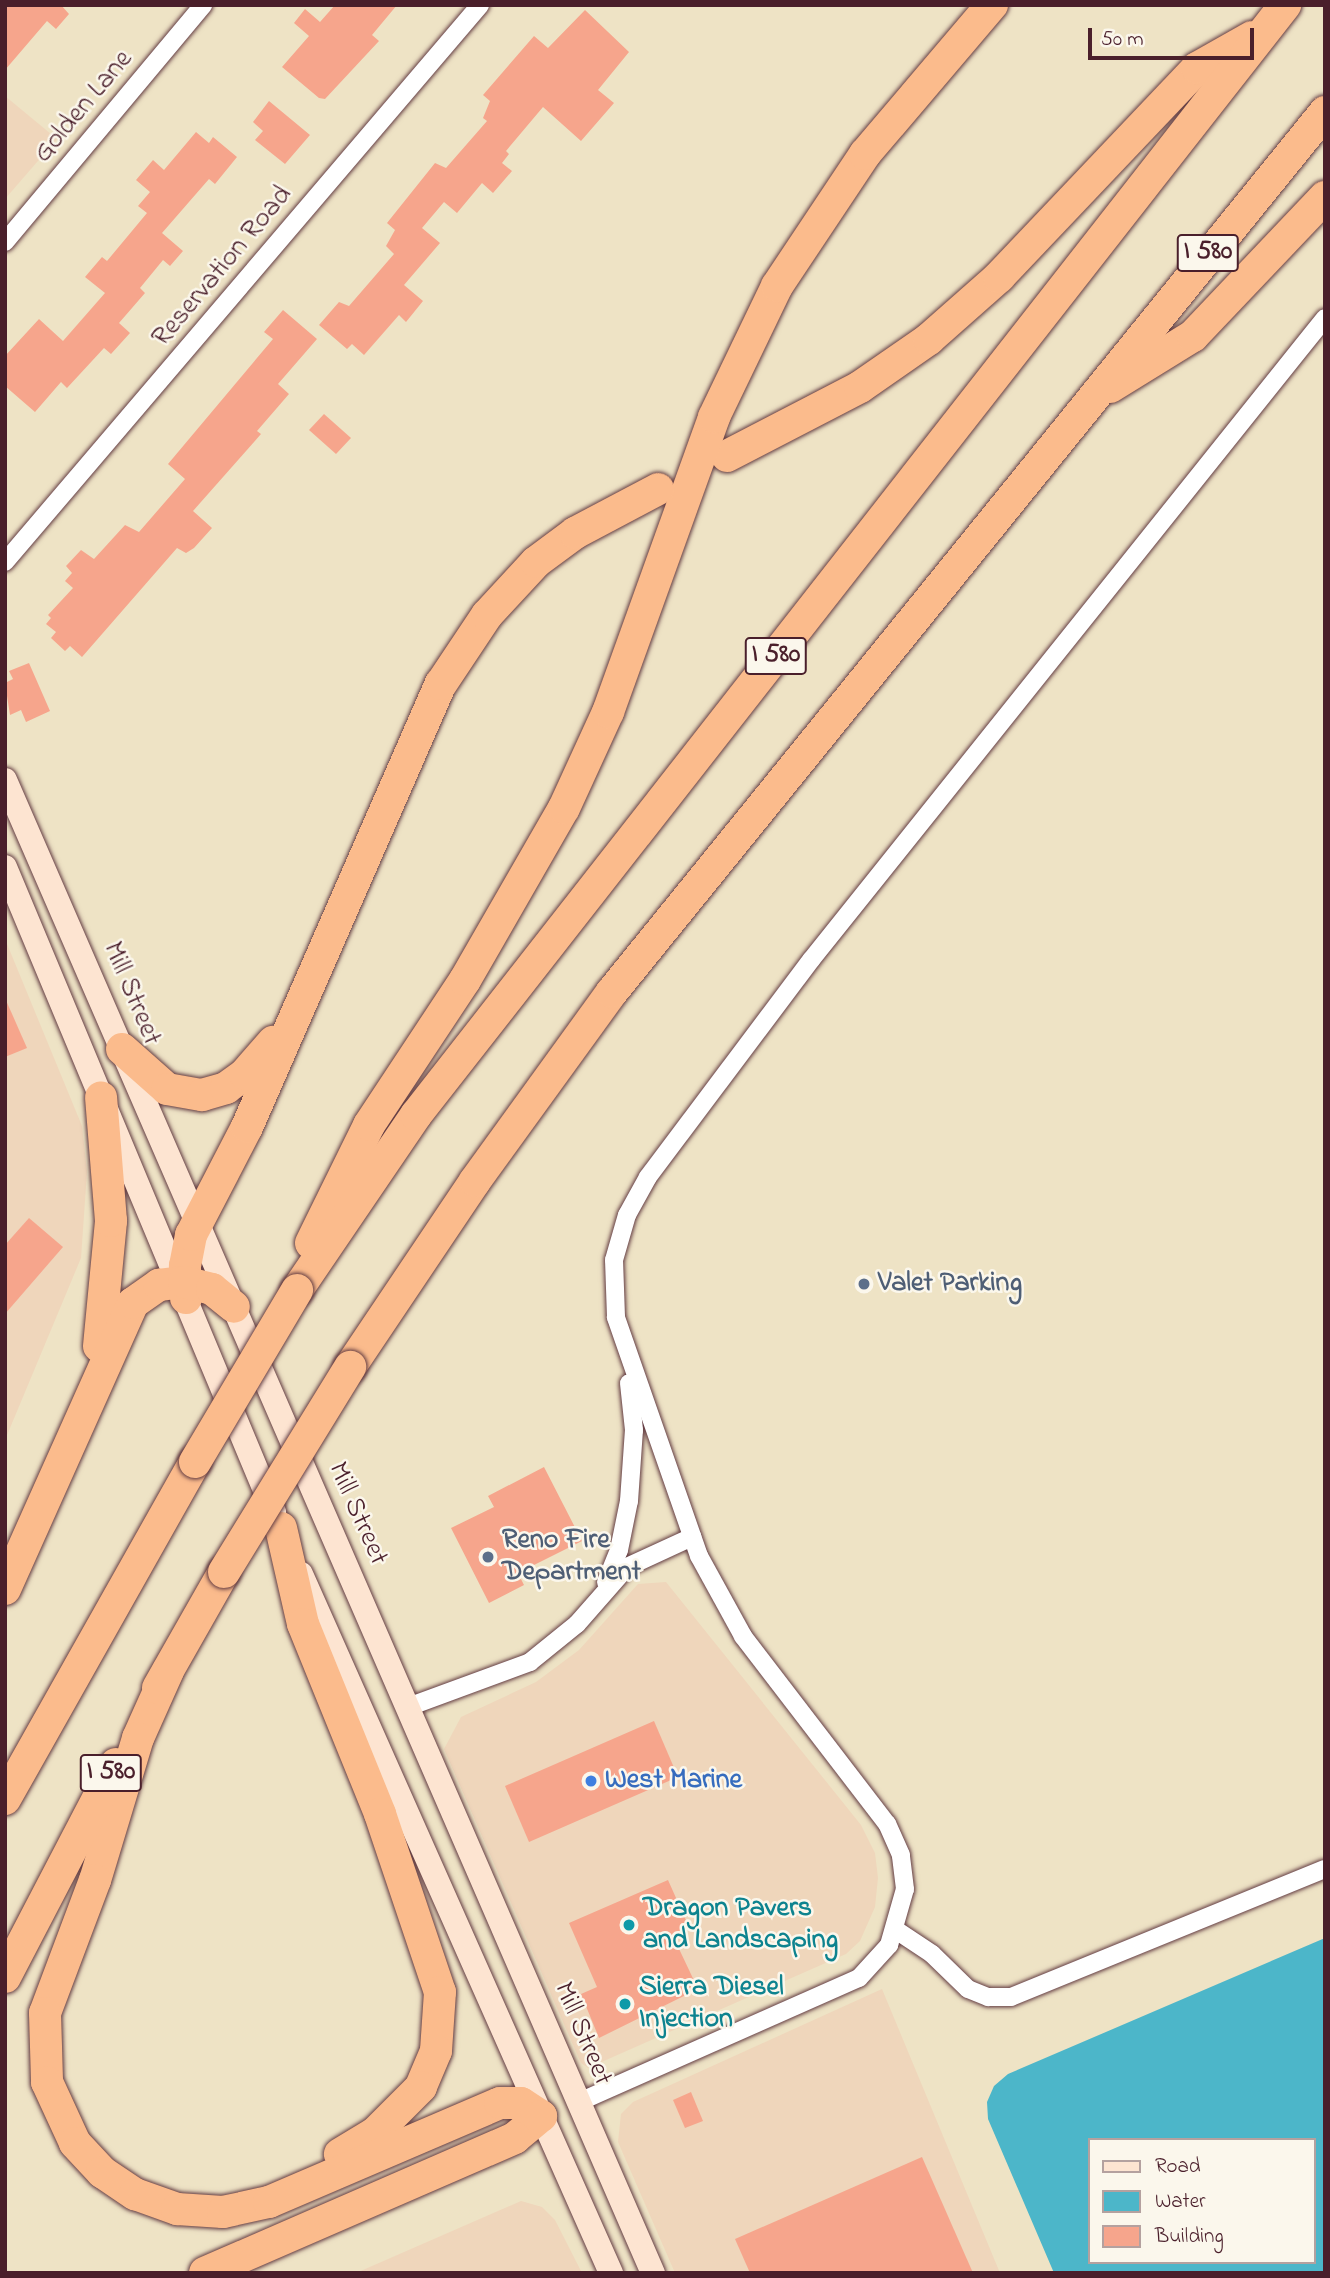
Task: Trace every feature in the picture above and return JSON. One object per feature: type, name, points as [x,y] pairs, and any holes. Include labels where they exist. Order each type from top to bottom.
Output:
[{"type":"highway","points":[[299,1288],[313,1238],[352,1154],[465,980],[575,786],[608,712],[714,417],[771,298],[865,154],[992,5]]},
{"type":"highway","name":"I 580","points":[[5,1799],[195,1462],[299,1288],[416,1115],[1285,5]]},
{"type":"highway","points":[[727,456],[860,387],[929,339],[999,277],[1197,68],[1266,29]]},
{"type":"highway","name":"I 580","points":[[5,1977],[168,1671],[224,1572],[350,1367],[475,1181],[612,992],[1325,112]]},
{"type":"highway","points":[[1094,397],[1193,336],[1325,197]]},
{"type":"highway","points":[[183,1287],[187,1250],[197,1221],[247,1127],[292,1019],[362,872],[422,721],[463,649],[502,596],[536,562],[575,533],[658,489]]},
{"type":"highway","points":[[122,1049],[167,1089],[188,1094],[213,1093],[245,1074],[292,1019]]},
{"type":"highway","points":[[78,1425],[97,1357],[110,1261],[111,1180],[101,1097]]},
{"type":"highway","points":[[5,1589],[128,1309],[150,1289],[183,1287],[212,1289],[234,1307]]},
{"type":"highway","points":[[269,2202],[375,2133],[407,2104],[429,2070],[441,2012],[436,1973],[394,1854],[303,1624],[281,1528]]},
{"type":"highway","points":[[168,1671],[138,1738],[95,1880],[50,1990],[43,2037],[47,2082],[75,2143],[102,2172],[135,2194],[200,2212],[223,2212],[269,2202],[500,2103],[521,2103],[541,2116],[515,2138],[205,2273]]},
{"type":"main road","name":"Mill Street","points":[[5,780],[653,2273]]},
{"type":"main road","points":[[5,866],[183,1287],[281,1528],[611,2273]]},
{"type":"main road","points":[[541,2116],[579,2102]]},
{"type":"street","name":"Golden Lane","points":[[5,242],[203,5]]},
{"type":"street","name":"Reservation Road","points":[[5,562],[480,5]]},
{"type":"street","points":[[589,1610],[619,1550],[629,1502],[634,1430],[613,1298],[614,1260],[627,1215],[648,1177],[847,914],[1325,318]]},
{"type":"street","points":[[579,2102],[846,1985],[880,1958],[896,1930],[905,1889],[895,1838],[731,1618],[692,1537],[620,1335]]},
{"type":"street","points":[[408,1707],[530,1661],[589,1610],[627,1567],[692,1537]]},
{"type":"street","points":[[896,1930],[932,1954],[968,1989],[988,1997],[1011,1997],[1325,1869]]},
{"type":"shaded area","points":[[5,96],[57,139],[5,199]]},
{"type":"shaded area","points":[[5,939],[82,1126],[87,1172],[81,1258],[5,1440]]},
{"type":"shaded area","points":[[666,1582],[861,1825],[875,1853],[878,1878],[875,1907],[860,1941],[846,1954],[588,2068],[581,2063],[444,1749],[461,1717],[536,1682],[579,1650],[638,1584]]},
{"type":"shaded area","points":[[882,1989],[1000,2273],[675,2273],[618,2142],[621,2114],[633,2102]]},
{"type":"shaded area","points":[[521,2201],[542,2207],[555,2220],[582,2273],[356,2273]]},
{"type":"water","points":[[1325,1938],[1325,2273],[1054,2273],[988,2119],[987,2102],[994,2086],[1008,2074]]},
{"type":"building","points":[[5,5],[61,5],[69,14],[56,29],[47,21],[5,70]]},
{"type":"building","points":[[335,5],[397,5],[372,35],[379,41],[325,99],[319,98],[282,67],[309,36],[294,23],[305,9],[320,22]]},
{"type":"building","points":[[585,10],[629,52],[598,90],[614,103],[581,141],[543,107],[506,151],[509,154],[502,163],[512,171],[493,193],[482,183],[457,213],[444,202],[422,228],[440,243],[404,285],[423,301],[406,322],[399,315],[364,355],[352,344],[347,349],[319,325],[339,302],[349,306],[394,254],[386,246],[395,230],[387,223],[435,163],[446,168],[487,121],[483,118],[490,101],[483,95],[534,36],[548,48]]},
{"type":"building","points":[[269,101],[310,135],[285,164],[255,140],[263,131],[253,122]]},
{"type":"building","points":[[196,132],[209,143],[213,137],[237,157],[215,184],[209,179],[162,233],[183,251],[170,266],[163,260],[140,288],[145,293],[119,323],[130,333],[111,354],[104,348],[67,388],[61,382],[35,412],[5,386],[5,356],[39,319],[63,341],[105,293],[85,277],[102,257],[107,261],[147,213],[138,206],[150,192],[136,180],[153,160],[164,170]]},
{"type":"building","points":[[283,310],[317,339],[278,384],[289,394],[257,431],[261,434],[193,511],[212,528],[186,553],[177,548],[82,657],[70,646],[65,651],[51,638],[56,632],[46,624],[51,618],[48,615],[73,588],[65,581],[72,573],[66,566],[81,550],[94,559],[125,525],[139,532],[185,479],[168,464],[273,339],[264,332]]},
{"type":"building","points":[[324,414],[351,438],[336,454],[309,430]]},
{"type":"building","points":[[29,663],[50,711],[26,722],[21,710],[10,715],[5,683],[13,679],[9,671]]},
{"type":"building","points":[[5,998],[27,1048],[5,1057]]},
{"type":"building","points":[[29,1218],[63,1247],[5,1314],[5,1245]]},
{"type":"building","points":[[544,1467],[582,1541],[518,1573],[524,1585],[489,1603],[451,1528],[494,1507],[488,1496]]},
{"type":"building","name":"West Marine","points":[[654,1721],[678,1777],[529,1842],[505,1786]]},
{"type":"building","points":[[668,1880],[689,1927],[672,1934],[698,1989],[599,2038],[581,1994],[597,1987],[569,1923]]},
{"type":"building","points":[[691,2092],[703,2121],[685,2128],[673,2100]]},
{"type":"building","points":[[922,2157],[973,2273],[750,2273],[735,2239]]},
{"type":"place","name":"Valet Parking","points":[[864,1284]]},
{"type":"place","name":"Reno Fire Department","points":[[488,1557]]},
{"type":"place","name":"West Marine","points":[[591,1781]]},
{"type":"place","name":"Dragon Pavers and Landscaping","points":[[629,1925]]},
{"type":"place","name":"Sierra Diesel Injection","points":[[625,2004]]}]
